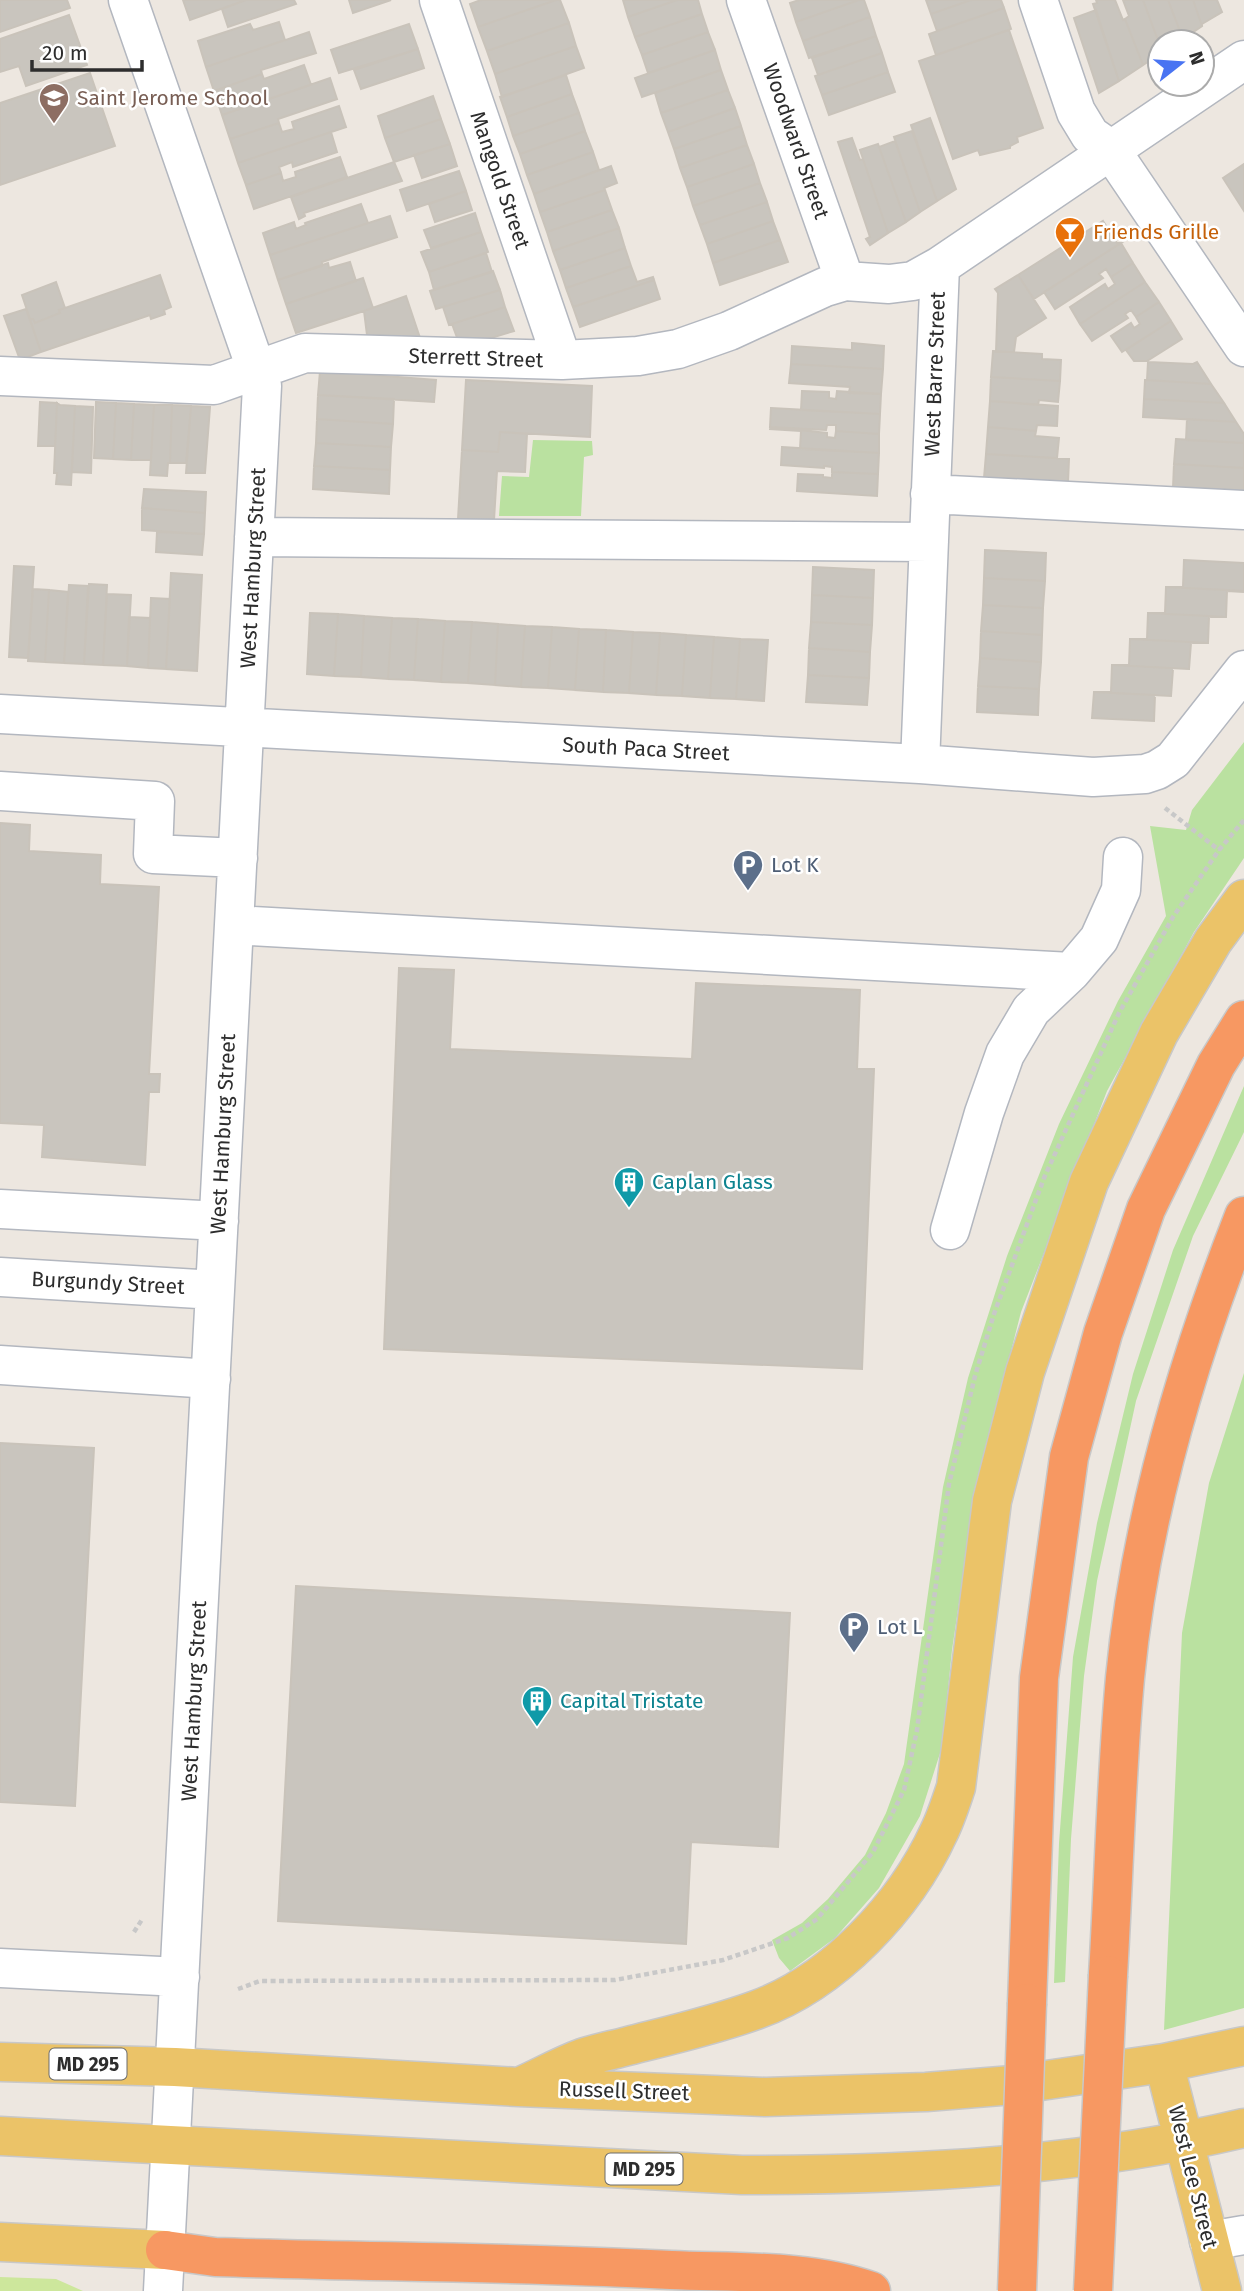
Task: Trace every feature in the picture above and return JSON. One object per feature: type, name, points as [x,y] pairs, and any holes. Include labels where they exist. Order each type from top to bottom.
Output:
[{"type":"highway","points":[[1017,2291],[1039,1678],[1069,1457],[1103,1334],[1146,1209],[1216,1065],[1244,1020]]},
{"type":"highway","points":[[1093,2291],[1126,1677],[1142,1563],[1163,1464],[1196,1352],[1244,1216]]},
{"type":"highway","points":[[165,2250],[215,2256],[335,2261],[595,2266],[798,2276],[850,2284],[871,2291]]},
{"type":"highway","points":[[335,2261],[516,2291]]},
{"type":"main road","points":[[519,2087],[582,2058],[709,2025],[758,2010],[790,1995],[838,1961],[868,1934],[899,1898],[919,1868],[940,1831],[956,1787],[992,1501],[1025,1372],[1089,1182],[1159,1033],[1213,941],[1244,899]]},
{"type":"main road","name":"Russell Street","points":[[0,2062],[175,2067],[519,2087],[765,2097],[844,2096],[1013,2085],[1164,2063],[1244,2046]]},
{"type":"main road","name":"West Lee Street","points":[[1164,2063],[1185,2142],[1226,2238],[1222,2291]]},
{"type":"main road","name":"MD 295","points":[[0,2136],[742,2175],[806,2175],[872,2174],[1025,2164],[1185,2142],[1244,2128]]},
{"type":"main road","points":[[0,2242],[165,2250]]},
{"type":"street","name":"West Hamburg Street","points":[[128,0],[262,386],[163,2291]]},
{"type":"street","name":"Mangold Street","points":[[439,0],[562,360]]},
{"type":"street","name":"Woodward Street","points":[[746,0],[845,281]]},
{"type":"street","points":[[1038,0],[1076,112],[1090,135],[1110,149],[1244,347]]},
{"type":"street","name":"West Barre Street","points":[[920,764],[940,267],[1244,60]]},
{"type":"street","name":"Sterrett Street","points":[[0,376],[214,385],[305,353],[562,360],[638,356],[678,349],[729,331],[804,295],[845,281],[889,285],[913,281],[940,267]]},
{"type":"street","points":[[930,494],[1244,510]]},
{"type":"street","points":[[254,537],[929,542]]},
{"type":"street","name":"South Paca Street","points":[[0,714],[920,764],[1093,778],[1145,774],[1173,761],[1244,670]]},
{"type":"street","points":[[0,791],[155,802],[153,854],[238,858]]},
{"type":"street","points":[[950,1230],[984,1113],[1005,1054],[1031,1010],[1071,972],[1099,939],[1121,890],[1123,857]]},
{"type":"street","points":[[234,925],[1071,972]]},
{"type":"street","points":[[0,1209],[219,1222]]},
{"type":"street","name":"Burgundy Street","points":[[0,1277],[215,1290]]},
{"type":"street","points":[[0,1365],[211,1379]]},
{"type":"street","points":[[0,1968],[180,1977]]},
{"type":"path","points":[[1145,774],[1166,810],[1219,850]]},
{"type":"path","points":[[238,1989],[260,1981],[615,1980],[723,1959],[788,1938],[817,1919],[873,1852],[904,1790],[918,1730],[949,1484],[975,1376],[994,1314],[1044,1178],[1119,1013],[1173,917],[1219,850],[1244,820]]},
{"type":"green space","points":[[533,440],[592,441],[593,455],[584,457],[581,516],[499,516],[502,476],[529,477]]},
{"type":"green space","points":[[1244,742],[1244,858],[1194,932],[1107,1091],[1021,1312],[976,1488],[952,1650],[942,1747],[920,1816],[879,1888],[835,1938],[790,1971],[779,1958],[772,1940],[802,1923],[828,1899],[865,1855],[886,1813],[904,1764],[943,1487],[968,1378],[1007,1256],[1059,1124],[1118,1001],[1166,916],[1150,826],[1186,830],[1192,810]]},
{"type":"green space","points":[[1244,1086],[1244,1132],[1193,1236],[1136,1401],[1097,1581],[1084,1676],[1071,1839],[1065,1982],[1054,1983],[1059,1843],[1073,1657],[1097,1523],[1133,1374],[1173,1250]]},
{"type":"green space","points":[[1244,1373],[1244,2008],[1164,2030],[1182,1633],[1209,1483]]},
{"type":"green space","points":[[0,2277],[56,2279],[83,2291],[0,2291]]},
{"type":"building","points":[[0,0],[67,0],[70,8],[0,32]]},
{"type":"building","points":[[183,0],[246,0],[190,20]]},
{"type":"building","points":[[246,0],[294,0],[296,4],[228,27],[222,9]]},
{"type":"building","points":[[349,0],[391,0],[353,13]]},
{"type":"building","points":[[481,0],[556,0],[478,27],[470,4]]},
{"type":"building","points":[[560,0],[569,23],[487,51],[478,27]]},
{"type":"building","points":[[623,0],[677,0],[628,17]]},
{"type":"building","points":[[677,0],[698,0],[702,14],[635,37],[628,17]]},
{"type":"building","points":[[799,0],[859,0],[796,22],[790,3]]},
{"type":"building","points":[[864,0],[870,17],[803,41],[796,22]]},
{"type":"building","points":[[926,0],[971,0],[931,14]]},
{"type":"building","points":[[971,0],[1001,0],[1004,8],[937,31],[931,14]]},
{"type":"building","points":[[1096,0],[1115,0],[1143,65],[1119,81],[1093,4],[1097,3]]},
{"type":"building","points":[[1123,0],[1143,0],[1153,28],[1146,28],[1146,63],[1143,65],[1125,19],[1129,16]]},
{"type":"building","points":[[1143,0],[1168,0],[1179,28],[1153,28]]},
{"type":"building","points":[[1168,0],[1193,0],[1202,26],[1179,28]]},
{"type":"building","points":[[1193,0],[1217,0],[1222,12],[1202,26]]},
{"type":"building","points":[[1004,8],[1011,29],[936,55],[929,34]]},
{"type":"building","points":[[1096,10],[1119,81],[1099,93],[1074,18]]},
{"type":"building","points":[[702,14],[708,32],[642,55],[635,37]]},
{"type":"building","points":[[69,15],[87,65],[26,86],[19,66],[0,72],[0,39]]},
{"type":"building","points":[[870,17],[876,36],[809,58],[803,41]]},
{"type":"building","points":[[279,22],[285,40],[206,67],[198,41],[250,24],[253,30]]},
{"type":"building","points":[[569,23],[576,46],[495,74],[487,51]]},
{"type":"building","points":[[409,24],[418,49],[339,73],[331,50]]},
{"type":"building","points":[[1009,30],[1043,128],[1017,137],[1018,142],[1010,148],[980,155],[978,150],[953,159],[919,61]]},
{"type":"building","points":[[309,32],[316,53],[261,70],[262,74],[214,91],[206,67]]},
{"type":"building","points":[[708,32],[715,50],[648,73],[642,55]]},
{"type":"building","points":[[876,36],[882,53],[818,75],[812,58]]},
{"type":"building","points":[[576,46],[584,68],[502,97],[495,74]]},
{"type":"building","points":[[418,49],[424,68],[361,89],[354,70]]},
{"type":"building","points":[[715,50],[721,70],[642,97],[635,78]]},
{"type":"building","points":[[882,53],[888,72],[822,95],[815,76]]},
{"type":"building","points":[[304,65],[311,85],[222,115],[214,91],[262,74],[264,79]]},
{"type":"building","points":[[721,70],[728,90],[661,113],[655,93]]},
{"type":"building","points":[[888,72],[895,92],[829,115],[822,95]]},
{"type":"building","name":"Saint Jerome School","points":[[90,73],[115,146],[0,185],[0,103]]},
{"type":"building","points":[[566,75],[572,94],[507,117],[500,97]]},
{"type":"building","points":[[330,78],[337,99],[278,119],[279,123],[230,139],[222,115]]},
{"type":"building","points":[[728,90],[735,108],[668,132],[661,113]]},
{"type":"building","points":[[572,94],[579,113],[513,136],[507,117]]},
{"type":"building","points":[[433,96],[441,119],[385,138],[378,116]]},
{"type":"building","points":[[339,106],[346,127],[238,163],[230,139],[279,123],[282,132],[294,129],[292,122]]},
{"type":"building","points":[[735,108],[741,126],[674,149],[668,132]]},
{"type":"building","points":[[579,113],[585,131],[520,154],[513,136]]},
{"type":"building","points":[[930,118],[956,189],[937,201],[911,125]]},
{"type":"building","points":[[441,119],[450,144],[394,162],[385,138]]},
{"type":"building","points":[[741,126],[747,145],[680,168],[674,149]]},
{"type":"building","points":[[585,131],[593,152],[527,175],[520,154]]},
{"type":"building","points":[[912,131],[937,201],[920,212],[894,137]]},
{"type":"building","points":[[331,132],[337,152],[293,167],[292,162],[279,167],[281,173],[246,185],[238,163]]},
{"type":"building","points":[[852,138],[860,160],[863,159],[888,233],[870,245],[866,239],[870,237],[838,142]]},
{"type":"building","points":[[895,141],[920,212],[906,222],[879,147]]},
{"type":"building","points":[[450,144],[457,166],[422,178],[414,155]]},
{"type":"building","points":[[878,144],[906,222],[888,233],[860,150]]},
{"type":"building","points":[[747,145],[754,164],[687,187],[680,168]]},
{"type":"building","points":[[593,152],[599,170],[534,194],[527,175]]},
{"type":"building","points":[[340,157],[347,177],[254,209],[246,185],[281,173],[283,181],[296,177],[295,172]]},
{"type":"building","points":[[394,162],[402,181],[304,213],[305,216],[299,219],[291,197]]},
{"type":"building","points":[[754,164],[760,183],[693,206],[687,187]]},
{"type":"building","points":[[1244,164],[1244,211],[1223,178]]},
{"type":"building","points":[[611,166],[617,183],[604,188],[605,190],[540,212],[534,194]]},
{"type":"building","points":[[459,171],[466,191],[407,211],[400,190]]},
{"type":"building","points":[[760,183],[767,202],[700,225],[693,206]]},
{"type":"building","points":[[605,190],[612,210],[547,232],[540,212]]},
{"type":"building","points":[[466,191],[472,210],[435,222],[429,204]]},
{"type":"building","points":[[767,202],[773,221],[707,244],[700,225]]},
{"type":"building","points":[[361,204],[368,223],[270,255],[263,233],[294,222],[296,229],[306,225],[305,223]]},
{"type":"building","points":[[612,210],[619,228],[553,251],[547,232]]},
{"type":"building","points":[[475,213],[481,232],[431,248],[424,230]]},
{"type":"building","points":[[390,216],[397,237],[278,280],[270,255]]},
{"type":"building","points":[[773,221],[780,240],[713,263],[707,244]]},
{"type":"building","name":"Friends Grille","points":[[1103,221],[1117,243],[1121,243],[1034,299],[1018,275]]},
{"type":"building","points":[[619,228],[625,248],[560,270],[553,251]]},
{"type":"building","points":[[481,232],[488,252],[429,272],[421,252]]},
{"type":"building","points":[[780,240],[788,262],[720,285],[713,263]]},
{"type":"building","points":[[1121,243],[1133,263],[1111,277],[1106,269],[1099,274],[1103,278],[1055,309],[1044,292]]},
{"type":"building","points":[[625,248],[631,266],[566,288],[560,270]]},
{"type":"building","points":[[486,253],[492,272],[434,290],[429,272]]},
{"type":"building","points":[[350,262],[356,281],[286,304],[278,280],[328,263],[329,268]]},
{"type":"building","points":[[1133,263],[1145,282],[1080,324],[1070,307],[1105,284],[1108,289],[1115,284],[1111,277]]},
{"type":"building","points":[[631,266],[637,282],[653,277],[654,280],[573,307],[566,288]]},
{"type":"building","points":[[493,271],[500,290],[436,309],[430,291]]},
{"type":"building","points":[[160,275],[171,307],[164,310],[165,314],[151,319],[150,315],[41,352],[30,319],[35,323],[60,313],[59,310]]},
{"type":"building","points":[[1018,275],[1046,318],[1016,337],[1014,352],[996,352],[998,293],[995,289]]},
{"type":"building","points":[[363,278],[373,308],[296,333],[286,304]]},
{"type":"building","points":[[654,280],[660,299],[580,327],[573,307]]},
{"type":"building","points":[[56,282],[65,308],[59,310],[60,313],[35,323],[30,319],[22,295]]},
{"type":"building","points":[[1145,282],[1159,302],[1136,317],[1131,310],[1125,314],[1128,318],[1092,341],[1080,324]]},
{"type":"building","points":[[500,290],[505,307],[449,325],[443,307]]},
{"type":"building","points":[[406,296],[420,338],[367,335],[364,311]]},
{"type":"building","points":[[1159,302],[1171,321],[1122,352],[1111,336],[1131,323],[1134,328],[1140,324],[1136,317]]},
{"type":"building","points":[[505,307],[514,331],[481,341],[459,343],[452,324]]},
{"type":"building","points":[[26,309],[41,352],[20,360],[4,316]]},
{"type":"building","points":[[1171,321],[1182,339],[1147,361],[1134,361],[1126,350]]},
{"type":"building","points":[[852,343],[884,346],[883,369],[791,364],[792,346],[852,350]]},
{"type":"building","points":[[993,351],[1042,354],[1042,359],[1061,360],[1060,381],[991,377]]},
{"type":"building","points":[[1148,362],[1197,362],[1211,384],[1147,380]]},
{"type":"building","points":[[791,364],[883,369],[881,394],[849,393],[850,387],[789,383]]},
{"type":"building","points":[[320,371],[436,380],[434,402],[318,395]]},
{"type":"building","points":[[991,377],[1060,381],[1058,402],[1039,400],[1038,405],[990,401]]},
{"type":"building","points":[[466,380],[592,386],[590,437],[500,432],[498,452],[462,450]]},
{"type":"building","points":[[1145,380],[1211,384],[1224,403],[1144,399]]},
{"type":"building","points":[[802,391],[829,392],[829,398],[836,399],[837,391],[881,394],[880,414],[801,410]]},
{"type":"building","points":[[318,395],[394,399],[393,424],[317,419]]},
{"type":"building","points":[[1144,399],[1224,403],[1236,422],[1143,417]]},
{"type":"building","points":[[990,401],[1058,406],[1057,426],[1037,425],[1036,431],[988,427]]},
{"type":"building","points":[[40,402],[57,403],[55,446],[38,446]]},
{"type":"building","points":[[96,402],[116,403],[113,459],[94,458]]},
{"type":"building","points":[[57,403],[75,406],[71,485],[56,484],[57,473],[54,473]]},
{"type":"building","points":[[116,403],[134,404],[131,460],[113,459]]},
{"type":"building","points":[[134,404],[154,405],[151,460],[131,460]]},
{"type":"building","points":[[154,405],[172,405],[167,476],[150,475]]},
{"type":"building","points":[[172,405],[191,406],[186,463],[170,463]]},
{"type":"building","points":[[75,406],[93,407],[91,473],[72,472]]},
{"type":"building","points":[[191,406],[210,407],[205,473],[186,473]]},
{"type":"building","points":[[771,408],[880,414],[879,434],[836,431],[836,425],[827,425],[826,430],[770,427]]},
{"type":"building","points":[[317,419],[393,424],[391,447],[316,443]]},
{"type":"building","points":[[1187,419],[1236,422],[1244,434],[1244,443],[1186,440]]},
{"type":"building","points":[[770,427],[827,433],[827,437],[835,438],[836,431],[879,434],[879,453],[800,449],[801,431]]},
{"type":"building","points":[[988,427],[1036,431],[1035,436],[1059,438],[1057,458],[986,454]]},
{"type":"building","points":[[500,432],[527,434],[525,472],[497,471],[494,520],[458,519],[462,450],[498,452]]},
{"type":"building","points":[[1176,439],[1244,443],[1244,468],[1174,464]]},
{"type":"building","points":[[316,443],[391,447],[390,470],[314,466]]},
{"type":"building","points":[[782,447],[879,453],[878,474],[832,472],[832,467],[824,466],[781,465]]},
{"type":"building","points":[[986,454],[1069,459],[1068,482],[984,478]]},
{"type":"building","points":[[1174,464],[1244,468],[1244,492],[1173,488]]},
{"type":"building","points":[[314,466],[390,470],[389,494],[313,489]]},
{"type":"building","points":[[832,472],[878,474],[877,496],[797,491],[798,474],[832,478]]},
{"type":"building","points":[[144,489],[206,492],[205,513],[142,508]]},
{"type":"building","points":[[142,508],[205,513],[204,534],[142,530]]},
{"type":"building","points":[[157,532],[204,534],[202,555],[156,552]]},
{"type":"building","points":[[985,550],[1046,553],[1045,581],[984,578]]},
{"type":"building","points":[[1184,560],[1244,563],[1244,591],[1166,587],[1183,587]]},
{"type":"building","points":[[14,566],[34,567],[28,658],[9,657]]},
{"type":"building","points":[[813,567],[874,570],[873,598],[812,595]]},
{"type":"building","points":[[171,573],[202,575],[197,671],[166,669]]},
{"type":"building","points":[[984,578],[1045,581],[1043,608],[983,605]]},
{"type":"building","points":[[89,584],[107,585],[103,665],[84,664]]},
{"type":"building","points":[[69,585],[88,586],[84,664],[64,663]]},
{"type":"building","points":[[1166,587],[1244,592],[1227,591],[1226,617],[1148,613],[1165,613]]},
{"type":"building","points":[[33,589],[49,590],[45,662],[28,661]]},
{"type":"building","points":[[49,590],[68,592],[64,663],[45,662]]},
{"type":"building","points":[[107,594],[131,595],[127,666],[103,665]]},
{"type":"building","points":[[812,595],[873,598],[872,625],[811,622]]},
{"type":"building","points":[[151,598],[170,599],[166,669],[148,668]]},
{"type":"building","points":[[983,605],[1043,608],[1042,635],[981,631]]},
{"type":"building","points":[[310,613],[338,614],[334,676],[307,674]]},
{"type":"building","points":[[1148,613],[1226,617],[1209,617],[1208,643],[1130,639],[1147,639]]},
{"type":"building","points":[[338,614],[364,616],[361,677],[334,676]]},
{"type":"building","points":[[364,616],[392,618],[388,679],[361,677]]},
{"type":"building","points":[[129,617],[150,618],[148,668],[127,666]]},
{"type":"building","points":[[392,618],[418,619],[414,680],[388,679]]},
{"type":"building","points":[[418,619],[445,621],[441,682],[414,680]]},
{"type":"building","points":[[445,621],[472,622],[468,683],[441,682]]},
{"type":"building","points":[[472,622],[498,624],[495,685],[468,683]]},
{"type":"building","points":[[811,622],[872,625],[870,652],[809,648]]},
{"type":"building","points":[[498,624],[525,626],[521,687],[495,685]]},
{"type":"building","points":[[525,626],[552,627],[548,688],[521,687]]},
{"type":"building","points":[[552,627],[579,629],[575,690],[548,688]]},
{"type":"building","points":[[579,629],[606,630],[603,692],[575,690]]},
{"type":"building","points":[[606,630],[633,632],[629,693],[603,692]]},
{"type":"building","points":[[981,631],[1042,635],[1041,662],[980,658]]},
{"type":"building","points":[[633,632],[660,633],[656,695],[629,693]]},
{"type":"building","points":[[660,633],[686,635],[682,696],[656,695]]},
{"type":"building","points":[[686,635],[714,637],[710,698],[682,696]]},
{"type":"building","points":[[714,637],[740,639],[736,699],[710,698]]},
{"type":"building","points":[[740,639],[768,640],[764,701],[736,699]]},
{"type":"building","points":[[1130,639],[1208,643],[1191,643],[1189,669],[1112,665],[1129,665]]},
{"type":"building","points":[[809,648],[870,652],[869,678],[808,675]]},
{"type":"building","points":[[980,658],[1041,662],[1039,689],[978,686]]},
{"type":"building","points":[[1112,665],[1189,669],[1173,669],[1171,696],[1094,692],[1111,692]]},
{"type":"building","points":[[808,675],[869,678],[867,705],[806,702]]},
{"type":"building","points":[[978,686],[1039,689],[1038,715],[977,712]]},
{"type":"building","points":[[1094,692],[1155,695],[1154,721],[1092,718]]},
{"type":"building","points":[[0,823],[30,825],[29,851],[101,855],[100,884],[159,887],[149,1074],[160,1074],[159,1092],[149,1092],[145,1165],[42,1157],[44,1125],[0,1123]]},
{"type":"building","name":"Caplan Glass","points":[[399,968],[454,970],[450,1049],[692,1059],[696,983],[860,990],[857,1069],[874,1069],[862,1369],[384,1349]]},
{"type":"building","points":[[0,1443],[94,1448],[75,1806],[0,1802]]},
{"type":"building","name":"Capital Tristate","points":[[296,1586],[790,1613],[778,1847],[691,1842],[686,1944],[278,1921]]},
{"type":"place","name":"Saint Jerome School","points":[[54,125]]},
{"type":"place","name":"Friends Grille","points":[[1070,259]]},
{"type":"place","name":"Lot K","points":[[748,892]]},
{"type":"place","name":"Caplan Glass","points":[[629,1209]]},
{"type":"place","name":"Lot L","points":[[854,1654]]},
{"type":"place","name":"Capital Tristate","points":[[537,1728]]}]
